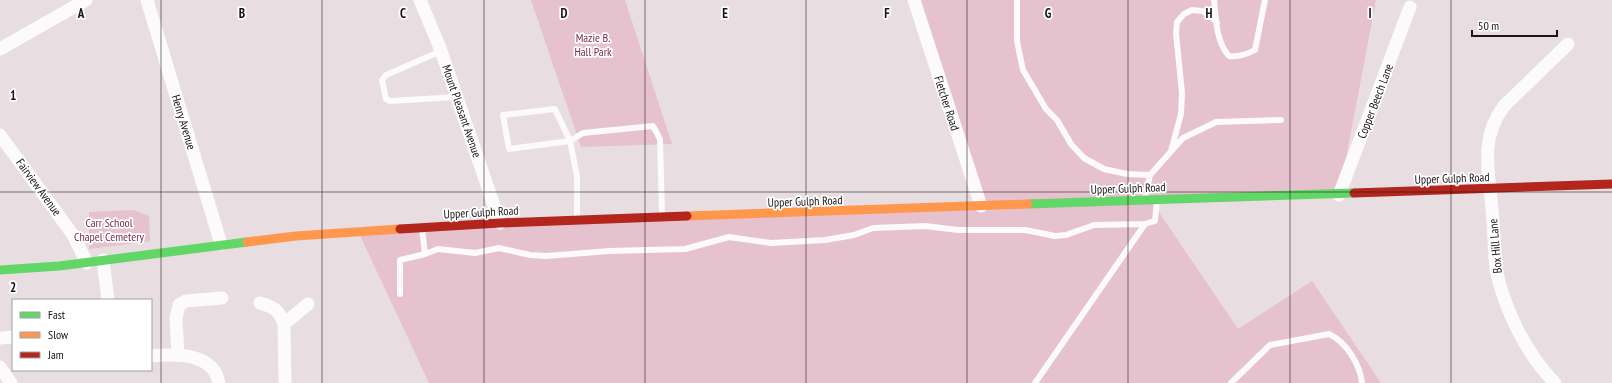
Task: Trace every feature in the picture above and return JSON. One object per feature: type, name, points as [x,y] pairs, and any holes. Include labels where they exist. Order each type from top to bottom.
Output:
[{"type":"street","points":[[0,49],[86,0]]},
{"type":"street","name":"Henry Avenue","points":[[148,0],[221,244]]},
{"type":"street","name":"Mount Pleasant Avenue","points":[[420,0],[441,51],[500,223]]},
{"type":"street","name":"Fletcher Road","points":[[914,0],[981,206]]},
{"type":"street","name":"Copper Beech Lane","points":[[1339,195],[1410,7]]},
{"type":"street","points":[[1490,189],[1487,167],[1488,140],[1496,116],[1504,106],[1568,44]]},
{"type":"street","name":"Fairview Avenue","points":[[0,135],[73,235],[87,263]]},
{"type":"street","name":"Upper Gulph Road","points":[[0,270],[87,263],[221,244],[296,236],[422,227],[1144,199],[1339,195],[1612,184]]},
{"type":"street","name":"Box Hill Lane","points":[[1490,189],[1496,270],[1505,302],[1517,329],[1555,383]]},
{"type":"street","points":[[103,260],[108,299]]},
{"type":"street","points":[[178,354],[176,318],[179,305],[186,301],[222,298]]},
{"type":"street","points":[[260,304],[275,308],[281,315],[284,324],[285,383]]},
{"type":"street","points":[[284,324],[308,304]]},
{"type":"street","points":[[0,338],[12,337]]},
{"type":"street","points":[[152,356],[178,354],[199,359],[213,369],[219,383]]},
{"type":"street","points":[[0,367],[11,383]]},
{"type":"lane","points":[[1017,0],[1017,41],[1023,70],[1046,109],[1057,120],[1071,144],[1084,158],[1104,169],[1127,174],[1150,175]]},
{"type":"lane","points":[[1214,0],[1217,23],[1224,51],[1229,56],[1247,55],[1255,50],[1258,43],[1265,0]]},
{"type":"lane","points":[[1171,151],[1181,114],[1182,93],[1176,33],[1177,22],[1184,14],[1192,10],[1210,14],[1217,23]]},
{"type":"lane","points":[[441,51],[386,75],[382,80],[386,99],[390,101],[457,97]]},
{"type":"lane","points":[[577,220],[577,176],[570,141],[555,109],[503,115],[509,149],[570,141],[583,133],[653,126],[660,139],[662,217]]},
{"type":"lane","points":[[1144,199],[1150,175],[1183,138],[1216,122],[1281,120]]},
{"type":"lane","points":[[400,294],[400,260],[438,249],[475,253],[499,248],[530,255],[546,256],[609,250],[685,249],[729,237],[770,243],[826,240],[854,235],[873,228],[925,226],[958,230],[1025,230],[1055,236],[1066,235],[1094,225],[1145,224],[1154,221],[1157,199]]},
{"type":"lane","points":[[1035,383],[1145,224]]},
{"type":"lane","points":[[422,227],[425,254]]},
{"type":"lane","points":[[1231,383],[1270,345],[1329,334],[1338,338],[1352,356],[1361,375],[1362,383]]},
{"type":"green space","name":"Mazie B. Hall Park","points":[[531,0],[625,0],[672,144],[581,147]]},
{"type":"green space","points":[[914,0],[1376,0],[1339,195],[1150,199],[1238,329],[1312,281],[1381,383],[429,383],[358,231],[981,206]]},
{"type":"green space","name":"Carr School Chapel Cemetery","points":[[133,210],[149,216],[150,241],[89,249],[89,212]]},
{"type":"traffic: fast","points":[[1028,204],[1354,193]]},
{"type":"traffic: fast","points":[[0,270],[59,266],[247,242]]},
{"type":"traffic: slow","points":[[687,216],[1028,204]]},
{"type":"traffic: slow","points":[[247,242],[296,236],[400,229]]},
{"type":"traffic: jam","points":[[1354,193],[1612,184]]},
{"type":"traffic: jam","points":[[400,229],[500,223],[687,216]]}]
